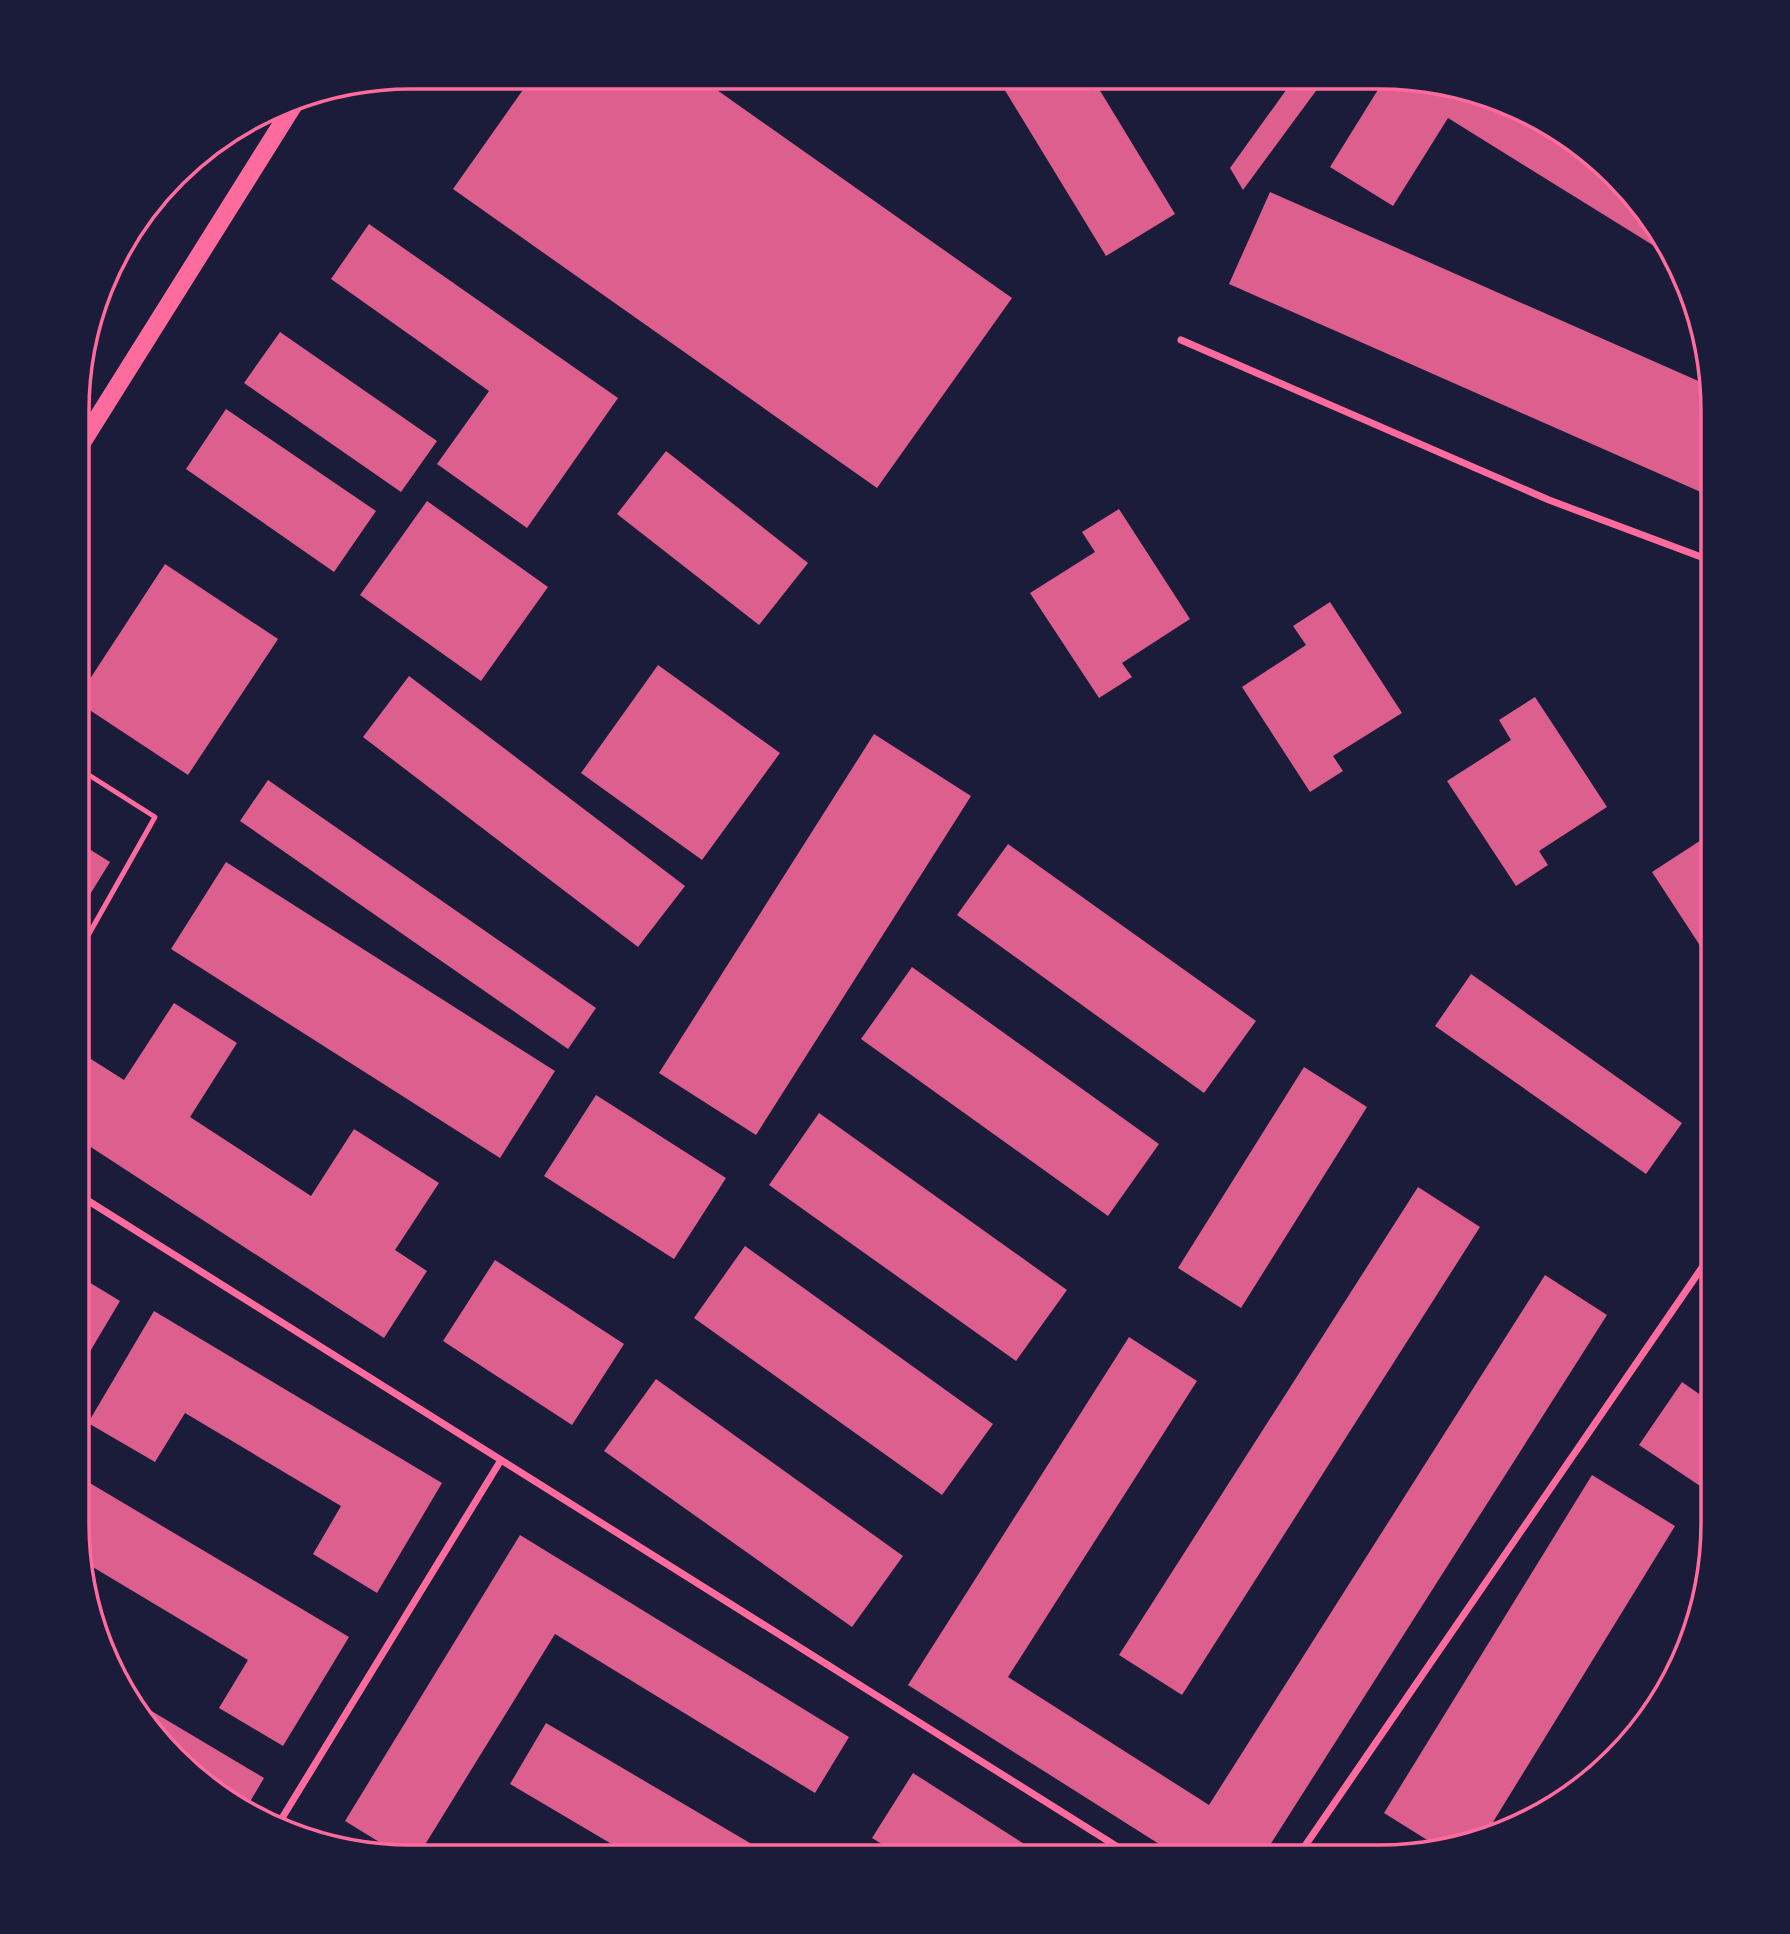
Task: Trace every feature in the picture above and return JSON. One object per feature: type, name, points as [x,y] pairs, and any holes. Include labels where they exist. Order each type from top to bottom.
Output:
[{"type":"main road","points":[[89,431],[288,114]]},
{"type":"street","points":[[1181,340],[1549,500],[1701,557]]},
{"type":"street","points":[[89,1201],[1114,1845]]},
{"type":"street","points":[[1306,1845],[1701,1269]]},
{"type":"street","points":[[282,1818],[500,1460]]},
{"type":"lane","points":[[89,775],[155,817],[89,932]]},
{"type":"building","points":[[524,89],[716,89],[1012,298],[877,488],[453,189]]},
{"type":"building","points":[[1004,89],[1099,89],[1175,214],[1106,256]]},
{"type":"building","points":[[1287,89],[1317,89],[1243,190],[1230,168]]},
{"type":"building","points":[[1378,89],[1421,92],[1462,100],[1521,122],[1575,156],[1621,199],[1656,247],[1448,118],[1393,206],[1330,167]]},
{"type":"building","points":[[1270,192],[1699,381],[1701,492],[1229,284]]},
{"type":"building","points":[[369,224],[618,398],[527,528],[437,464],[489,391],[331,279]]},
{"type":"building","points":[[280,332],[437,441],[401,492],[244,383]]},
{"type":"building","points":[[226,409],[376,511],[334,572],[186,469]]},
{"type":"building","points":[[666,451],[808,563],[759,625],[617,514]]},
{"type":"building","points":[[427,501],[548,587],[481,681],[360,595]]},
{"type":"building","points":[[1119,509],[1190,619],[1122,663],[1132,677],[1099,698],[1030,593],[1095,552],[1082,532]]},
{"type":"building","points":[[165,564],[278,639],[188,775],[89,710],[89,680]]},
{"type":"building","points":[[1330,602],[1402,713],[1333,756],[1343,771],[1310,792],[1242,687],[1306,645],[1293,626]]},
{"type":"building","points":[[658,665],[780,753],[702,860],[581,773]]},
{"type":"building","points":[[409,676],[685,886],[638,947],[363,737]]},
{"type":"building","points":[[1535,697],[1607,807],[1539,851],[1548,865],[1516,886],[1447,781],[1511,740],[1499,720]]},
{"type":"building","points":[[874,734],[971,796],[756,1135],[659,1073]]},
{"type":"building","points":[[268,780],[596,1008],[568,1049],[240,821]]},
{"type":"building","points":[[1701,840],[1701,947],[1652,872]]},
{"type":"building","points":[[1008,844],[1256,1021],[1204,1093],[957,915]]},
{"type":"building","points":[[89,849],[110,862],[89,896]]},
{"type":"building","points":[[226,862],[555,1071],[500,1158],[171,949]]},
{"type":"building","points":[[912,967],[1159,1144],[1108,1216],[861,1039]]},
{"type":"building","points":[[1471,974],[1682,1123],[1646,1174],[1435,1026]]},
{"type":"building","points":[[174,1003],[237,1043],[190,1117],[311,1196],[354,1129],[439,1183],[395,1250],[427,1271],[384,1338],[89,1146],[89,1058],[124,1080]]},
{"type":"building","points":[[1304,1067],[1367,1107],[1241,1308],[1178,1268]]},
{"type":"building","points":[[596,1095],[726,1178],[674,1259],[544,1176]]},
{"type":"building","points":[[819,1113],[1067,1290],[1016,1361],[769,1185]]},
{"type":"building","points":[[1418,1187],[1480,1227],[1182,1695],[1119,1655]]},
{"type":"building","points":[[745,1246],[993,1424],[942,1495],[694,1318]]},
{"type":"building","points":[[495,1260],[624,1344],[572,1425],[443,1341]]},
{"type":"building","points":[[1545,1275],[1607,1315],[1270,1845],[1161,1845],[908,1685],[1129,1337],[1197,1381],[1008,1677],[1209,1805]]},
{"type":"building","points":[[89,1282],[120,1301],[89,1353]]},
{"type":"building","points":[[154,1311],[442,1483],[377,1593],[313,1554],[341,1506],[185,1413],[155,1462],[89,1421]]},
{"type":"building","points":[[656,1379],[903,1556],[852,1627],[604,1451]]},
{"type":"building","points":[[1682,1382],[1701,1395],[1701,1487],[1639,1445]]},
{"type":"building","points":[[1592,1475],[1675,1526],[1492,1824],[1429,1841],[1384,1813]]},
{"type":"building","points":[[89,1483],[349,1637],[283,1746],[219,1708],[248,1660],[92,1567]]},
{"type":"building","points":[[520,1535],[849,1737],[815,1793],[555,1634],[425,1845],[381,1843],[345,1821]]},
{"type":"building","points":[[1662,1677],[1646,1702],[1629,1725]]},
{"type":"building","points":[[150,1710],[264,1778],[250,1802],[199,1765],[169,1735]]},
{"type":"building","points":[[546,1723],[753,1845],[613,1845],[510,1784]]},
{"type":"building","points":[[913,1773],[1026,1845],[883,1845],[872,1838]]}]
